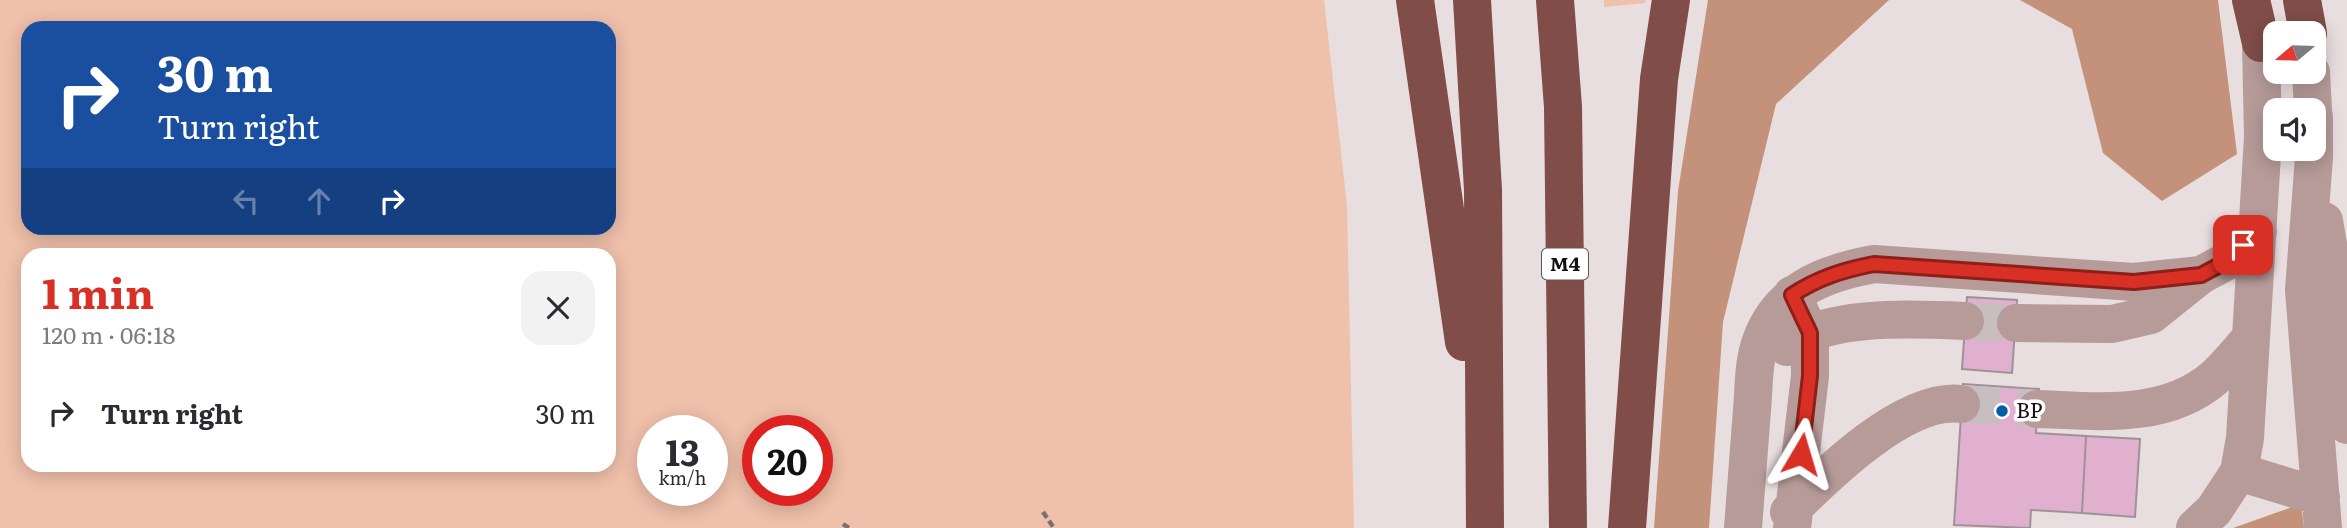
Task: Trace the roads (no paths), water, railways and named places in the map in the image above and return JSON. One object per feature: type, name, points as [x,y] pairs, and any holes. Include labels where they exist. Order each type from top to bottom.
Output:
[{"type":"highway","points":[[1415,0],[1485,511]]},
{"type":"highway","points":[[1472,0],[1483,190],[1485,511]]},
{"type":"highway","name":"M4","points":[[1555,0],[1563,107],[1568,528]]},
{"type":"highway","points":[[1627,528],[1660,79],[1671,0]]},
{"type":"highway","points":[[2251,0],[2261,43]]},
{"type":"highway","points":[[2302,0],[2306,21]]},
{"type":"lane","points":[[2195,528],[2214,510],[2239,472],[2245,438],[2263,137],[2261,43]]},
{"type":"lane","points":[[2314,161],[2304,290],[2322,512]]},
{"type":"lane","points":[[2315,161],[2335,285],[2347,425]]},
{"type":"lane","points":[[2016,323],[2112,324],[2151,315],[2201,275],[2229,260],[2258,231]]},
{"type":"lane","points":[[1743,528],[1760,342],[1773,314],[1792,295],[1813,281],[1842,270],[1874,264],[2134,282],[2201,275]]},
{"type":"lane","points":[[1786,521],[1810,376],[1810,333],[1792,295]]},
{"type":"lane","points":[[1755,377],[1781,350],[1810,333],[1843,324],[1928,319],[1965,321]]},
{"type":"lane","points":[[2038,409],[2131,411],[2174,401],[2213,379],[2251,338]]},
{"type":"lane","points":[[1786,521],[1824,477],[1901,417],[1946,402],[1961,404]]},
{"type":"lane","points":[[2239,472],[2322,512]]},
{"type":"tunnel","points":[[1965,321],[2016,323]]},
{"type":"tunnel","points":[[1961,404],[2037,409]]},
{"type":"place","name":"BP","points":[[2002,411]]}]
